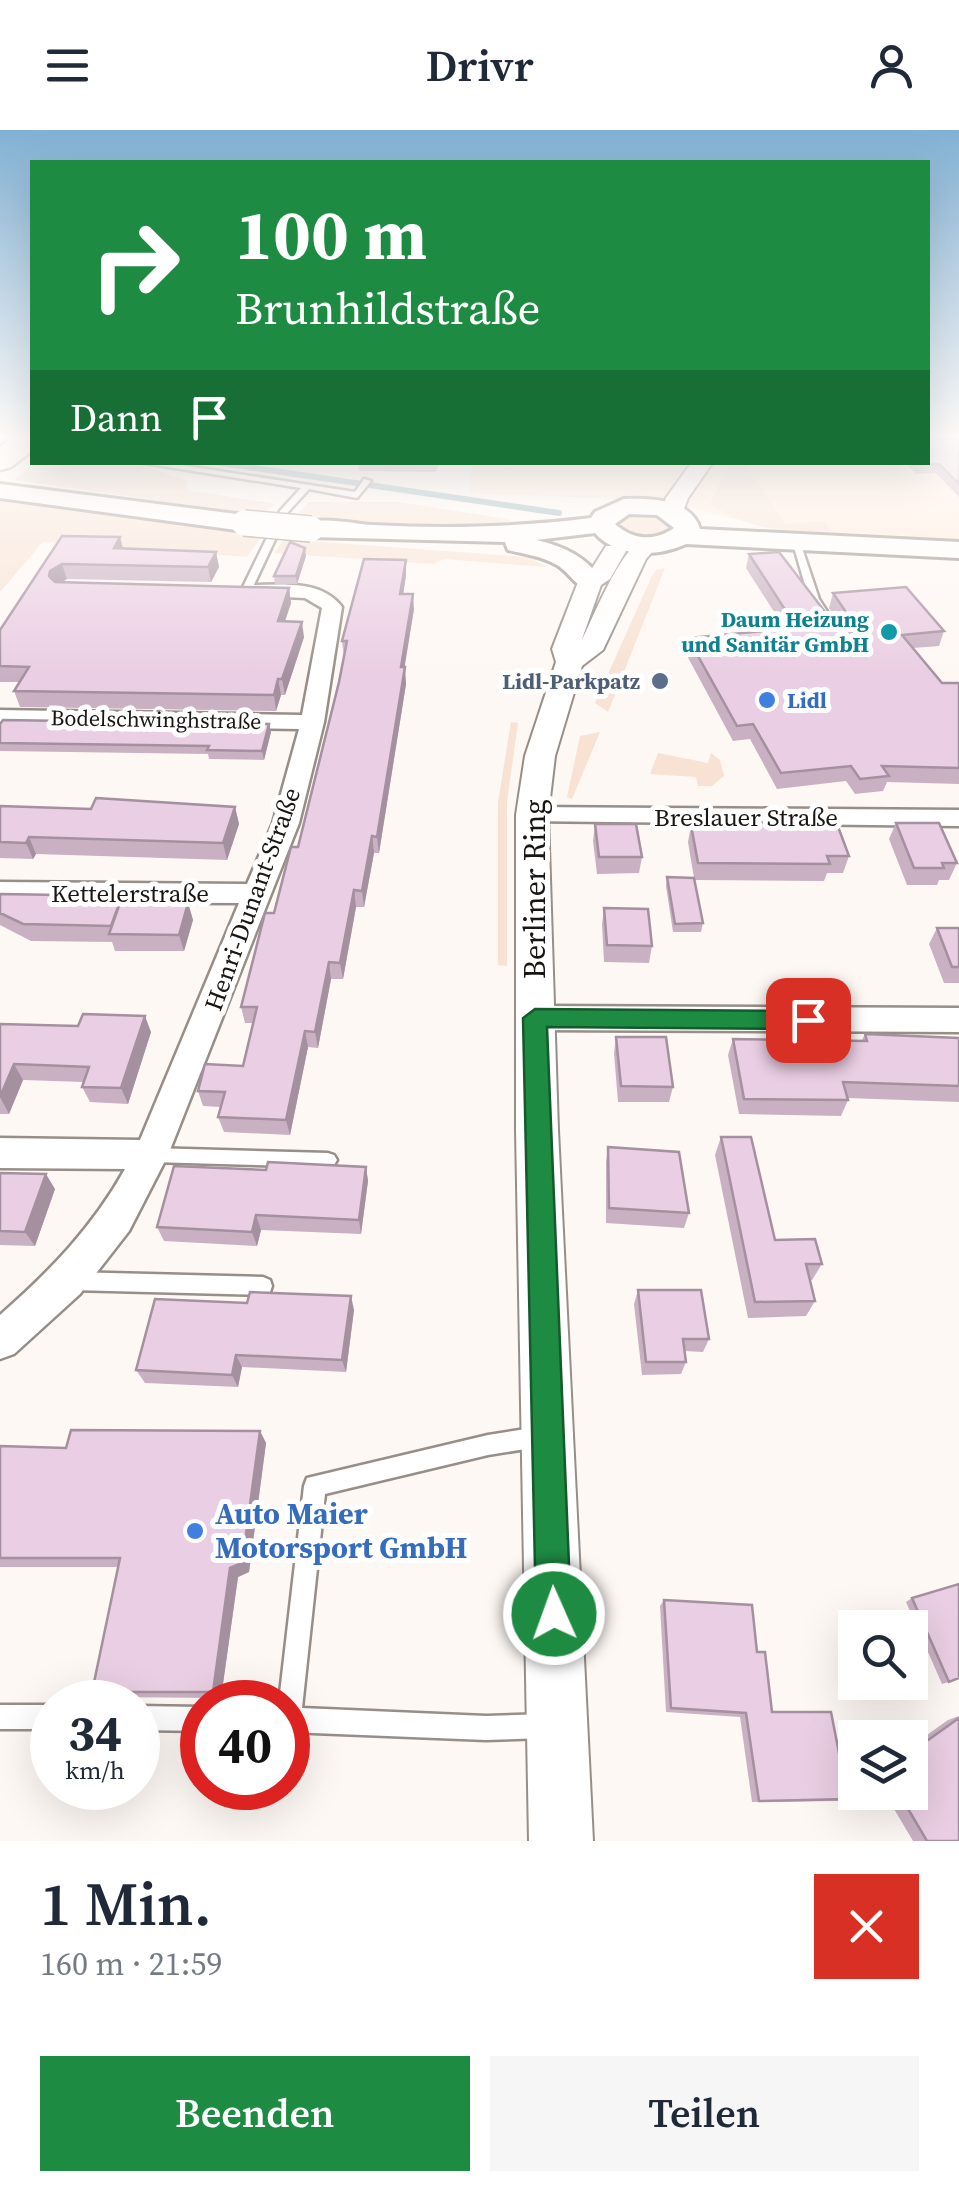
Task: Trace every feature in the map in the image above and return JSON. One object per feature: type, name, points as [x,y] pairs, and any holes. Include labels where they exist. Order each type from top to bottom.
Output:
[{"type":"main road","points":[[189,516],[393,534],[610,533],[646,544],[681,524]]},
{"type":"main road","points":[[610,533],[612,516]]},
{"type":"main road","points":[[662,516],[681,524],[780,542],[959,550]]},
{"type":"main road","points":[[393,534],[433,541],[517,544],[610,533]]},
{"type":"main road","points":[[628,576],[666,560],[780,542]]},
{"type":"main road","points":[[517,544],[546,550],[577,564],[590,582]]},
{"type":"street","points":[[680,516],[681,524]]},
{"type":"street","name":"Berliner Ring","points":[[561,1841],[532,815],[540,756],[570,662],[565,648],[590,582],[602,574],[610,533]]},
{"type":"street","name":"Berliner Ring","points":[[570,662],[590,650],[634,557],[646,544]]},
{"type":"street","name":"Henri-Dunant-Straße","points":[[0,1340],[67,1281],[116,1219],[152,1155],[286,823],[312,722],[331,604],[312,594],[236,591]]},
{"type":"street","name":"Bodelschwinghstraße","points":[[0,717],[312,722]]},
{"type":"street","name":"Breslauer Straße","points":[[532,815],[959,818]]},
{"type":"street","name":"Kettelerstraße","points":[[0,892],[259,894]]},
{"type":"street","points":[[535,1018],[959,1020]]},
{"type":"street","points":[[0,1153],[152,1155]]},
{"type":"lane","name":"Henri-Dunant-Straße","points":[[236,591],[281,516]]},
{"type":"lane","points":[[780,542],[835,632]]},
{"type":"lane","points":[[152,1155],[328,1160]]},
{"type":"lane","points":[[67,1281],[263,1286]]},
{"type":"lane","points":[[292,1680],[314,1486],[488,1444],[548,1436]]},
{"type":"lane","points":[[0,1717],[30,1718]]},
{"type":"lane","points":[[310,1721],[486,1728],[558,1726]]},
{"type":"shaded area","points":[[0,516],[119,516],[262,536],[247,557],[43,542],[0,592]]},
{"type":"shaded area","points":[[488,516],[509,519],[511,525],[412,524],[295,517]]},
{"type":"shaded area","points":[[623,516],[663,516],[677,526],[662,535],[646,537],[629,533],[616,524]]},
{"type":"shaded area","points":[[722,516],[959,516],[959,549],[881,536],[766,527]]},
{"type":"shaded area","points":[[733,516],[780,516],[785,524],[825,521],[831,532],[783,530]]},
{"type":"shaded area","points":[[284,539],[528,557],[547,567],[274,553]]},
{"type":"shaded area","points":[[665,568],[608,712],[595,703],[651,578],[656,570]]},
{"type":"shaded area","points":[[511,722],[518,723],[507,802],[507,966],[498,965],[498,802]]},
{"type":"shaded area","points":[[600,732],[572,799],[567,797],[580,736]]},
{"type":"shaded area","points":[[658,753],[708,763],[711,753],[720,760],[724,776],[712,786],[698,786],[696,777],[650,774]]},
{"type":"building","points":[[62,536],[120,537],[114,548],[216,552],[208,567],[62,564],[50,571],[55,582],[289,588],[278,621],[302,622],[274,695],[14,691],[29,667],[0,666],[0,630]]},
{"type":"building","points":[[290,542],[305,548],[296,576],[274,576]]},
{"type":"building","points":[[779,552],[846,639],[858,637],[859,631],[833,593],[906,587],[944,631],[902,635],[942,683],[959,683],[959,768],[882,766],[889,776],[860,779],[851,766],[781,773],[753,724],[737,726],[688,638],[797,628],[749,554]]},
{"type":"building","points":[[364,559],[406,560],[400,594],[413,594],[377,837],[372,836],[362,891],[354,890],[340,963],[329,962],[315,1032],[305,1031],[286,1120],[218,1117],[225,1092],[198,1091],[205,1064],[243,1066],[257,1007],[241,1007],[265,913],[274,913],[291,847],[298,847],[339,682],[347,641],[342,641]]},
{"type":"building","points":[[3,720],[269,724],[262,751],[207,750],[209,746],[0,743]]},
{"type":"building","points":[[96,798],[235,807],[223,843],[29,837],[26,843],[0,842],[0,806],[91,809]]},
{"type":"building","points":[[740,822],[837,824],[849,856],[827,856],[830,864],[698,863],[691,825],[741,826]]},
{"type":"building","points":[[896,823],[939,823],[957,863],[942,863],[944,868],[914,868]]},
{"type":"building","points":[[595,824],[636,824],[642,857],[599,857]]},
{"type":"building","points":[[667,877],[694,878],[703,923],[675,924]]},
{"type":"building","points":[[0,894],[122,896],[111,926],[23,924],[0,913]]},
{"type":"building","points":[[120,903],[188,903],[179,935],[109,934]]},
{"type":"building","points":[[604,908],[648,909],[652,946],[607,945]]},
{"type":"building","points":[[937,928],[959,928],[959,967],[952,967]]},
{"type":"building","points":[[83,1014],[145,1016],[121,1088],[82,1087],[89,1067],[14,1064],[0,1097],[0,1024],[78,1026]]},
{"type":"building","points":[[865,1034],[959,1038],[959,1086],[843,1082],[848,1100],[744,1099],[733,1039],[867,1041]]},
{"type":"building","points":[[616,1037],[666,1037],[673,1087],[621,1086]]},
{"type":"building","points":[[721,1137],[751,1137],[775,1240],[815,1239],[822,1264],[806,1264],[815,1301],[755,1302]]},
{"type":"building","points":[[608,1147],[679,1152],[689,1213],[609,1208]]},
{"type":"building","points":[[268,1162],[366,1167],[359,1220],[256,1215],[252,1232],[157,1227],[174,1166],[266,1170]]},
{"type":"building","points":[[0,1173],[46,1174],[25,1232],[0,1231]]},
{"type":"building","points":[[638,1290],[701,1290],[709,1339],[683,1339],[686,1362],[646,1362]]},
{"type":"building","points":[[250,1292],[351,1296],[342,1360],[236,1355],[232,1375],[136,1370],[155,1299],[247,1303]]},
{"type":"building","points":[[71,1430],[260,1431],[242,1563],[230,1568],[215,1680],[180,1680],[180,1692],[160,1692],[160,1680],[95,1680],[120,1558],[0,1558],[0,1446],[66,1448]]},
{"type":"building","points":[[959,1584],[959,1678],[949,1682],[928,1634],[928,1610],[917,1610],[912,1598]]},
{"type":"building","points":[[664,1600],[752,1605],[757,1652],[765,1652],[772,1712],[831,1712],[838,1748],[838,1799],[759,1801],[746,1713],[671,1708]]},
{"type":"building","points":[[959,1718],[959,1841],[927,1841],[909,1810],[928,1810],[928,1740]]},
{"type":"place","name":"Daum Heizung und Sanitär GmbH","points":[[889,632]]},
{"type":"place","name":"Lidl-Parkpatz","points":[[660,681]]},
{"type":"place","name":"Lidl","points":[[767,700]]},
{"type":"place","name":"Auto Maier Motorsport GmbH","points":[[195,1531]]},
{"type":"route","points":[[554,1614],[535,1018],[808,1020]]}]
